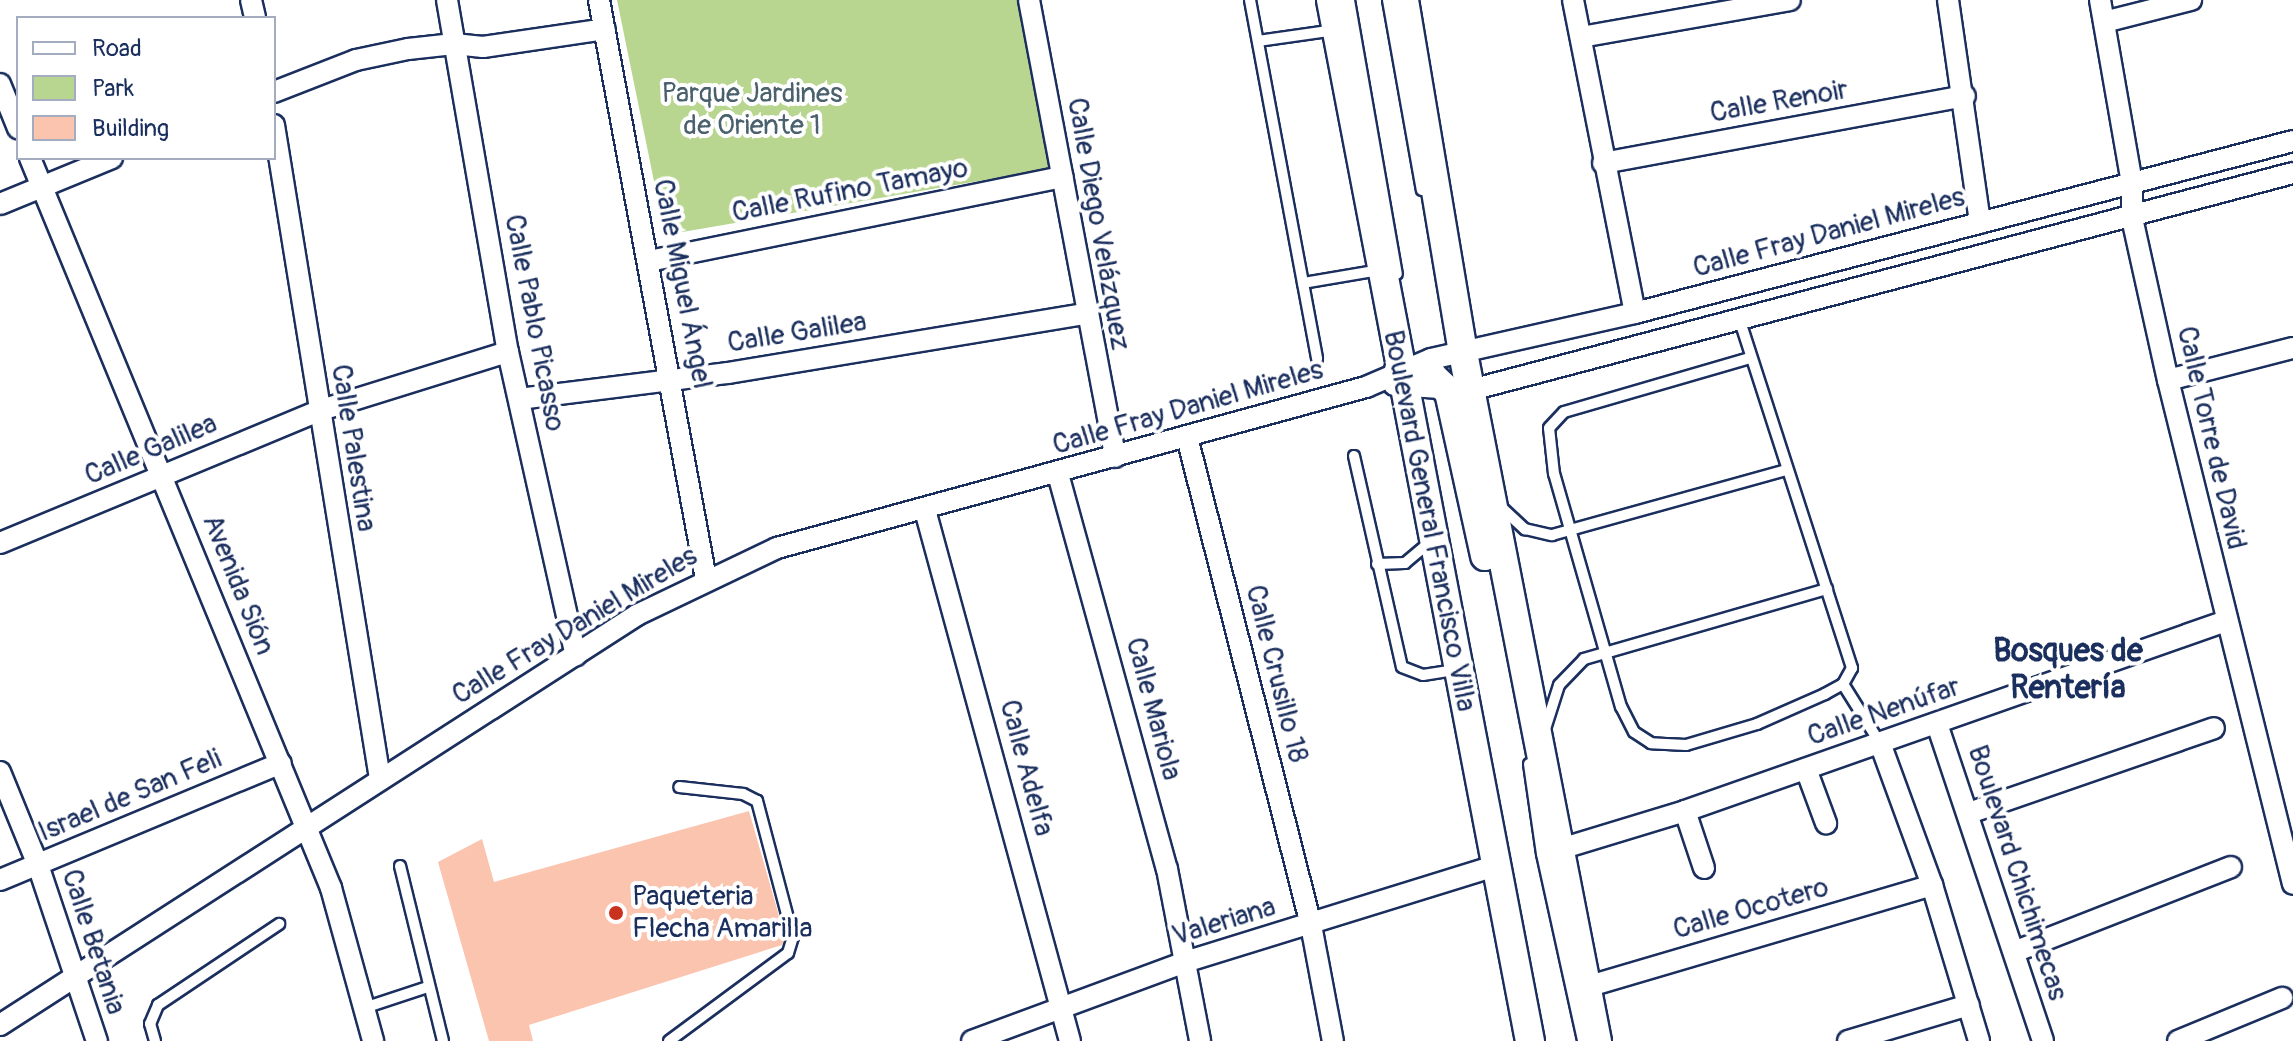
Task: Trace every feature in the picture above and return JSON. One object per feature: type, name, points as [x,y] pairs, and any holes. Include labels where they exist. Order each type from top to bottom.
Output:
[{"type":"main road","name":"Boulevard General Francisco Villa","points":[[1331,0],[1404,378],[1431,541],[1530,1041]]},
{"type":"main road","points":[[1404,0],[1459,391],[1597,1041]]},
{"type":"main road","points":[[1404,378],[1432,376],[1459,391],[1493,501],[1512,635]]},
{"type":"street","name":"Calle Pablo Picasso","points":[[447,0],[508,352],[576,655]]},
{"type":"street","name":"Calle Miguel Ángel","points":[[599,0],[672,379],[706,579]]},
{"type":"street","name":"Calle Diego Velázquez","points":[[1029,0],[1063,177],[1084,314],[1115,457]]},
{"type":"street","points":[[1573,0],[1635,313]]},
{"type":"street","points":[[1581,37],[1790,0]]},
{"type":"street","points":[[1948,0],[1965,96],[1980,223]]},
{"type":"street","name":"Calle Torre de David","points":[[2100,0],[2132,184],[2132,218],[2226,621],[2293,884]]},
{"type":"street","points":[[2104,22],[2191,0]]},
{"type":"street","points":[[276,91],[356,60],[454,44],[483,47],[605,29]]},
{"type":"street","points":[[0,84],[16,123]]},
{"type":"street","name":"Calle Renoir","points":[[1603,163],[1965,96]]},
{"type":"street","name":"Calle Palestina","points":[[276,138],[380,779]]},
{"type":"street","name":"Calle Fray Daniel Mireles","points":[[0,1025],[576,655],[706,579],[777,548],[1404,378],[1456,354],[1635,313],[2293,141]]},
{"type":"street","name":"Avenida Sión","points":[[31,160],[163,474],[331,888],[373,1041]]},
{"type":"street","points":[[0,204],[107,160]]},
{"type":"street","name":"Calle Fray Daniel Mireles","points":[[1459,391],[2132,218],[2293,173]]},
{"type":"street","name":"Calle Rufino Tamayo","points":[[649,261],[1063,177]]},
{"type":"street","name":"Calle Galilea","points":[[519,399],[672,379],[1084,314]]},
{"type":"street","points":[[2168,380],[2293,348]]},
{"type":"street","name":"Calle Galilea","points":[[0,543],[318,411],[508,352]]},
{"type":"street","name":"Calle Crusillo 18","points":[[1187,437],[1311,925],[1333,1041]]},
{"type":"street","name":"Calle Mariola","points":[[1058,474],[1163,854],[1188,961],[1200,1041]]},
{"type":"street","name":"Calle Adelfa","points":[[925,510],[1063,1006],[1070,1041]]},
{"type":"street","name":"Calle Nenúfar","points":[[1557,850],[1685,811],[2226,621]]},
{"type":"street","name":"Boulevard Chichimecas","points":[[1937,724],[2043,1041]]},
{"type":"street","points":[[1969,813],[2214,728]]},
{"type":"street","points":[[1880,743],[1932,885],[1979,1041]]},
{"type":"street","name":"Israel de San Feli","points":[[0,880],[281,763]]},
{"type":"street","points":[[1806,769],[1826,823]]},
{"type":"street","name":"Calle Betania","points":[[0,772],[38,865],[97,1041]]},
{"type":"street","points":[[1685,811],[1704,868]]},
{"type":"street","name":"Valeriana","points":[[972,1041],[1188,961],[1495,866]]},
{"type":"street","points":[[2014,952],[2231,867]]},
{"type":"street","name":"Calle Ocotero","points":[[1586,987],[1932,885]]},
{"type":"street","points":[[2178,1041],[2282,998]]},
{"type":"street","points":[[1848,1041],[1969,1005]]},
{"type":"lane","points":[[1250,0],[1317,359]]},
{"type":"lane","points":[[1349,0],[1404,378],[1543,1041]]},
{"type":"lane","points":[[1388,0],[1456,354]]},
{"type":"lane","points":[[1258,41],[1336,30]]},
{"type":"lane","points":[[1303,283],[1382,270]]},
{"type":"lane","points":[[1739,318],[1852,668],[1843,684],[1757,724],[1686,745],[1651,743],[1634,732],[1624,714],[1547,441],[1556,418],[1750,358]]},
{"type":"lane","points":[[1354,456],[1402,667],[1423,675],[1456,670]]},
{"type":"lane","points":[[1493,501],[1535,533],[1571,531],[1787,470]]},
{"type":"lane","points":[[1377,564],[1405,563],[1431,541]]},
{"type":"lane","points":[[1538,754],[1559,685],[1584,659],[1607,649],[1827,589]]},
{"type":"lane","points":[[1512,635],[1542,854],[1583,1041]]},
{"type":"lane","points":[[1843,684],[1880,743]]},
{"type":"lane","points":[[669,1041],[788,953],[793,937],[757,801],[743,794],[679,787]]},
{"type":"lane","points":[[400,866],[443,1041]]},
{"type":"lane","points":[[155,1041],[150,1024],[158,1005],[279,924]]},
{"type":"lane","points":[[364,1008],[428,987]]},
{"type":"green space","name":"Parque Jardines de Oriente 1","points":[[617,0],[1018,0],[1055,168],[665,235]]},
{"type":"building","name":"Paqueteria Flecha Amarilla","points":[[749,811],[785,937],[782,945],[529,1025],[533,1041],[489,1041],[438,862],[482,839],[494,882]]},
{"type":"place","name":"Paqueteria Flecha Amarilla","points":[[616,913]]},
{"type":"district","name":"Bosques de Rentería","points":[[2068,670]]}]
